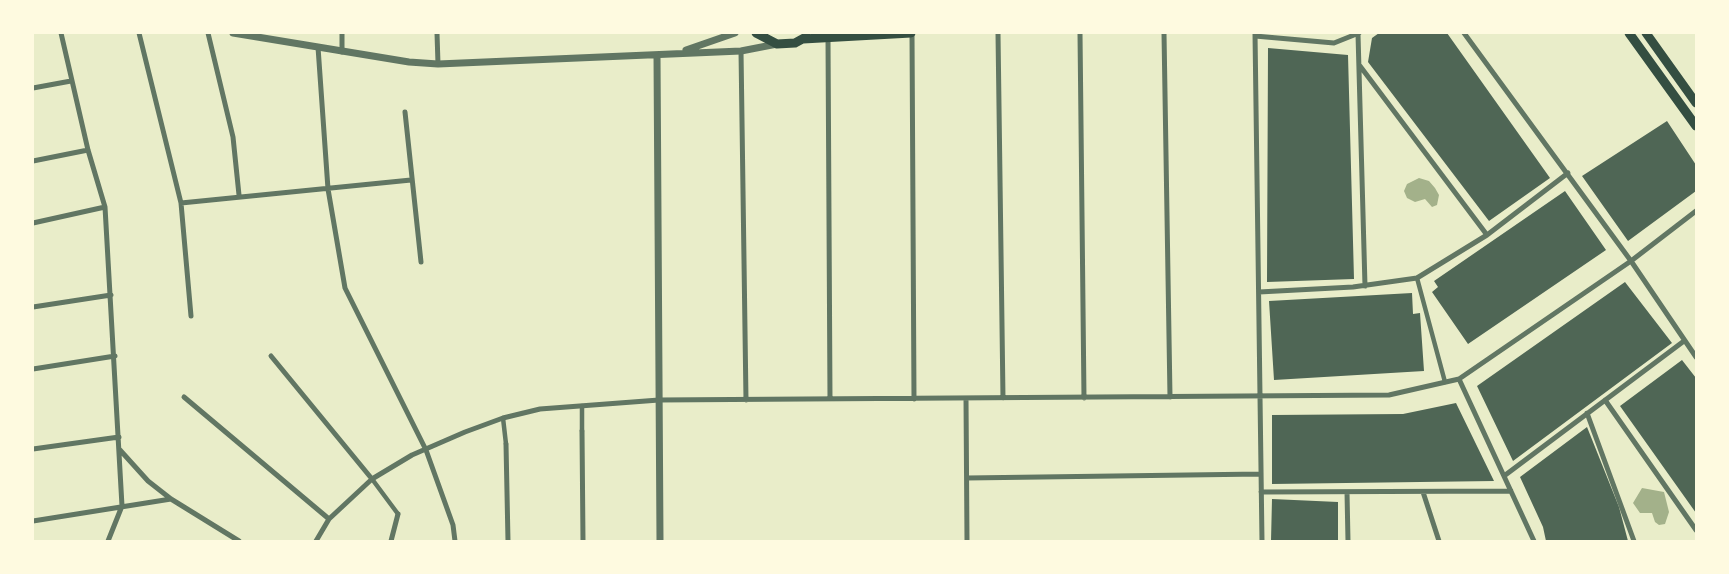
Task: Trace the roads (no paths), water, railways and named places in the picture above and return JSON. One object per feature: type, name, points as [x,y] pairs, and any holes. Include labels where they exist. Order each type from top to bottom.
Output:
[{"type":"main road","points":[[756,33],[766,41],[777,44],[806,36],[828,38],[912,33]]},
{"type":"main road","points":[[1629,33],[1696,126]]},
{"type":"main road","points":[[1646,33],[1696,103]]},
{"type":"street","points":[[61,33],[88,150],[105,207],[122,506],[108,541]]},
{"type":"street","points":[[139,33],[181,203],[191,316]]},
{"type":"street","points":[[208,33],[233,137],[239,195]]},
{"type":"street","points":[[237,33],[342,52],[438,64],[741,51],[777,44]]},
{"type":"street","points":[[342,33],[342,52]]},
{"type":"street","points":[[438,33],[438,64]]},
{"type":"street","points":[[680,52],[735,33]]},
{"type":"street","points":[[912,33],[914,399]]},
{"type":"street","points":[[998,33],[1003,398]]},
{"type":"street","points":[[1080,33],[1084,398]]},
{"type":"street","points":[[1164,33],[1170,397]]},
{"type":"street","points":[[1262,541],[1255,35],[1334,44],[1359,33],[1365,286]]},
{"type":"street","points":[[1464,33],[1568,173],[1696,357]]},
{"type":"street","points":[[828,38],[830,399]]},
{"type":"street","points":[[318,47],[328,189],[345,288],[426,450],[453,525],[455,541]]},
{"type":"street","points":[[741,51],[746,399]]},
{"type":"street","points":[[657,54],[660,541]]},
{"type":"street","points":[[1359,65],[1487,235]]},
{"type":"street","points":[[33,88],[71,81]]},
{"type":"street","points":[[405,112],[421,262]]},
{"type":"street","points":[[33,161],[88,150]]},
{"type":"street","points":[[1259,292],[1365,286],[1417,278],[1487,235],[1568,173]]},
{"type":"street","points":[[181,203],[239,195],[411,180]]},
{"type":"street","points":[[33,223],[105,207]]},
{"type":"street","points":[[316,541],[329,519],[372,479],[412,455],[503,418],[540,409],[659,400],[1260,397],[1389,394],[1459,379],[1631,261],[1696,211]]},
{"type":"street","points":[[1417,278],[1445,382]]},
{"type":"street","points":[[33,307],[111,295]]},
{"type":"street","points":[[1504,476],[1684,341]]},
{"type":"street","points":[[33,369],[115,356]]},
{"type":"street","points":[[271,356],[398,514],[391,541]]},
{"type":"street","points":[[1459,379],[1534,541]]},
{"type":"street","points":[[184,397],[329,519]]},
{"type":"street","points":[[966,398],[967,541]]},
{"type":"street","points":[[1605,400],[1696,530]]},
{"type":"street","points":[[582,406],[583,541]]},
{"type":"street","points":[[1587,413],[1634,541]]},
{"type":"street","points":[[503,418],[506,444],[508,541]]},
{"type":"street","points":[[33,449],[119,436]]},
{"type":"street","points":[[120,449],[148,481],[171,499],[239,541]]},
{"type":"street","points":[[967,478],[1261,474]]},
{"type":"street","points":[[1261,492],[1511,491]]},
{"type":"street","points":[[1347,492],[1348,541]]},
{"type":"street","points":[[1423,492],[1439,541]]},
{"type":"street","points":[[33,521],[171,499]]}]
